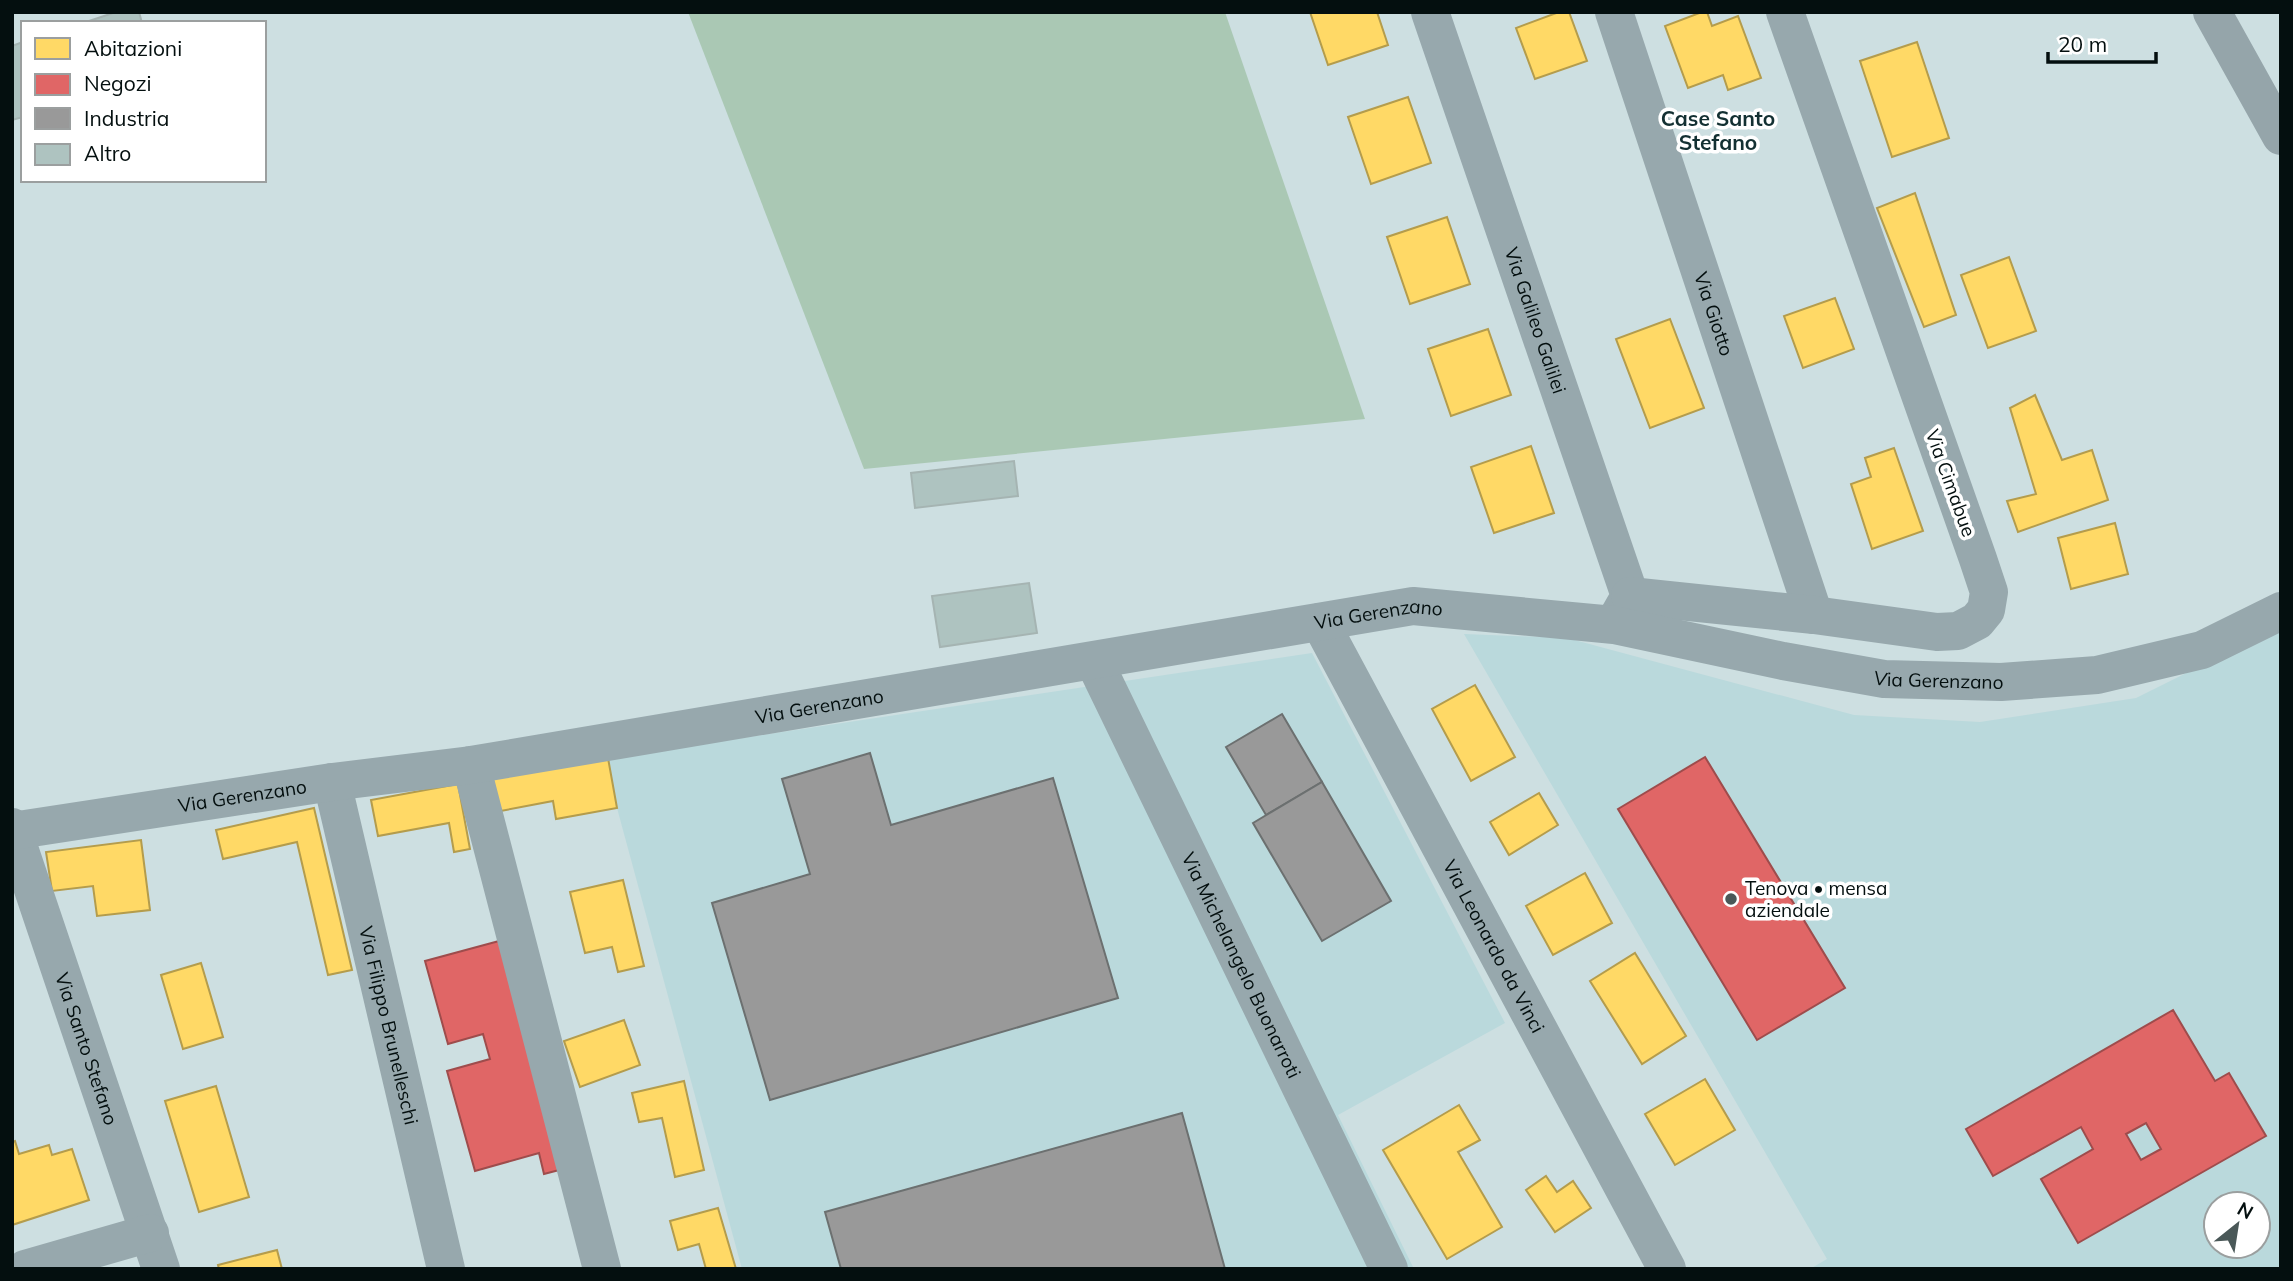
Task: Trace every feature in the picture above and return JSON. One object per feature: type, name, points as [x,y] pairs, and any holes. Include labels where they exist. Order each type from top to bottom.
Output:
[{"type":"highway","points":[[2212,12],[2281,136]]},
{"type":"street","name":"Via Galileo Galilei","points":[[1430,12],[1622,611]]},
{"type":"street","name":"Via Giotto","points":[[1614,12],[1814,615]]},
{"type":"street","name":"Via Cimabue","points":[[1622,611],[1814,615],[1937,632],[1958,631],[1976,621],[1986,610],[1989,592],[1785,12]]},
{"type":"street","name":"Via Gerenzano","points":[[13,830],[332,782],[471,765],[1413,606],[1622,611],[1783,661],[1884,679],[2001,682],[2097,676],[2202,650],[2281,611]]},
{"type":"street","name":"Via Leonardo da Vinci","points":[[1320,622],[1667,1269]]},
{"type":"street","name":"Via Michelangelo Buonarroti","points":[[1094,661],[1389,1269]]},
{"type":"street","points":[[471,765],[602,1269]]},
{"type":"street","name":"Via Filippo Brunelleschi","points":[[332,782],[446,1269]]},
{"type":"street","name":"Via Santo Stefano","points":[[13,830],[161,1269]]},
{"type":"street","points":[[25,1269],[150,1233]]},
{"type":"shaded area","points":[[2281,626],[2281,1269],[1810,1269],[1827,1259],[1464,634],[1567,638],[1854,715],[1980,722],[2136,698]]},
{"type":"shaded area","points":[[1312,653],[1505,1023],[1338,1115],[1414,1269],[742,1269],[617,808],[608,758]]},
{"type":"green space","points":[[688,12],[1225,12],[1365,419],[864,469]]},
{"type":"building: Abitazioni","points":[[1310,12],[1377,12],[1388,45],[1328,65]]},
{"type":"building: Abitazioni","points":[[1559,12],[1569,12],[1587,61],[1535,79],[1516,28]]},
{"type":"building: Abitazioni","points":[[1707,12],[1712,26],[1738,16],[1761,78],[1728,90],[1723,75],[1688,88],[1665,26]]},
{"type":"building: Abitazioni","points":[[1917,42],[1949,138],[1892,157],[1860,61]]},
{"type":"building: Abitazioni","points":[[1408,97],[1431,163],[1371,184],[1348,117]]},
{"type":"building: Abitazioni","points":[[1915,193],[1956,315],[1924,327],[1877,208]]},
{"type":"building: Abitazioni","points":[[1447,217],[1470,284],[1410,304],[1387,237]]},
{"type":"building: Abitazioni","points":[[2009,257],[2036,331],[1988,348],[1961,275]]},
{"type":"building: Abitazioni","points":[[1835,298],[1854,349],[1803,368],[1784,316]]},
{"type":"building: Abitazioni","points":[[1670,319],[1704,408],[1650,428],[1616,339]]},
{"type":"building: Abitazioni","points":[[1488,329],[1511,395],[1451,416],[1428,349]]},
{"type":"building: Abitazioni","points":[[2035,395],[2062,460],[2092,450],[2108,500],[2018,532],[2007,501],[2036,494],[2010,408]]},
{"type":"building: Abitazioni","points":[[1531,446],[1554,513],[1494,533],[1471,467]]},
{"type":"building: Abitazioni","points":[[1894,448],[1923,531],[1872,549],[1851,484],[1871,477],[1865,458]]},
{"type":"building: Abitazioni","points":[[2115,523],[2128,574],[2071,589],[2058,538]]},
{"type":"building: Abitazioni","points":[[1475,685],[1515,757],[1471,781],[1432,709]]},
{"type":"building: Abitazioni","points":[[608,758],[617,808],[556,819],[553,801],[495,812],[489,779]]},
{"type":"building: Abitazioni","points":[[458,784],[470,849],[454,852],[449,823],[378,836],[371,800]]},
{"type":"building: Abitazioni","points":[[1539,793],[1558,825],[1509,855],[1490,822]]},
{"type":"building: Abitazioni","points":[[314,808],[352,970],[328,975],[297,842],[223,859],[216,830]]},
{"type":"building: Abitazioni","points":[[141,840],[150,910],[97,916],[93,886],[52,891],[46,852]]},
{"type":"building: Abitazioni","points":[[1585,873],[1612,923],[1553,955],[1526,906]]},
{"type":"building: Abitazioni","points":[[623,880],[644,966],[618,972],[612,947],[585,953],[570,892]]},
{"type":"building: Abitazioni","points":[[1635,953],[1686,1036],[1642,1064],[1590,981]]},
{"type":"building: Abitazioni","points":[[201,963],[223,1037],[183,1049],[161,975]]},
{"type":"building: Abitazioni","points":[[624,1020],[640,1065],[580,1087],[564,1041]]},
{"type":"building: Abitazioni","points":[[1705,1079],[1735,1130],[1675,1165],[1645,1114]]},
{"type":"building: Abitazioni","points":[[684,1081],[704,1170],[675,1177],[662,1118],[639,1122],[632,1093]]},
{"type":"building: Abitazioni","points":[[216,1086],[249,1197],[199,1212],[165,1101]]},
{"type":"building: Abitazioni","points":[[1459,1105],[1480,1140],[1458,1152],[1502,1227],[1447,1259],[1383,1150]]},
{"type":"building: Abitazioni","points":[[15,1141],[19,1154],[49,1145],[52,1155],[72,1149],[89,1200],[12,1225],[12,1142]]},
{"type":"building: Abitazioni","points":[[1546,1176],[1557,1192],[1573,1181],[1591,1208],[1555,1232],[1526,1190]]},
{"type":"building: Abitazioni","points":[[718,1208],[736,1269],[706,1269],[699,1244],[678,1250],[670,1221]]},
{"type":"building: Abitazioni","points":[[277,1250],[282,1269],[219,1269],[218,1265]]},
{"type":"building: Negozi","name":"Tenova • mensa aziendale","points":[[1705,757],[1845,988],[1757,1040],[1618,809]]},
{"type":"building: Negozi","points":[[499,941],[563,1169],[544,1174],[539,1153],[475,1171],[447,1071],[490,1059],[483,1034],[448,1044],[425,961]]},
{"type":"building: Negozi","points":[[2173,1010],[2215,1081],[2229,1073],[2266,1136],[2078,1243],[2041,1179],[2093,1149],[2081,1127],[1993,1176],[1966,1129]],"holes":[[[2146,1123],[2161,1149],[2141,1160],[2126,1134]]]},
{"type":"building: Industria","points":[[1282,714],[1322,782],[1266,815],[1226,747]]},
{"type":"building: Industria","points":[[870,753],[891,825],[1053,778],[1118,998],[770,1100],[712,903],[810,874],[782,779]]},
{"type":"building: Industria","points":[[1322,782],[1391,901],[1322,941],[1253,823]]},
{"type":"building: Industria","points":[[1182,1113],[1225,1269],[841,1269],[825,1212]]},
{"type":"building: Altro","points":[[116,12],[139,12],[141,21],[89,21]]},
{"type":"building: Altro","points":[[21,43],[21,118],[12,120],[12,46]]},
{"type":"building: Altro","points":[[1014,461],[1018,496],[915,508],[911,473]]},
{"type":"building: Altro","points":[[1029,583],[1037,633],[940,647],[932,596]]},
{"type":"place","name":"Tenova • mensa aziendale","points":[[1731,899]]},
{"type":"district","name":"Case Santo Stefano","points":[[1718,131]]}]
